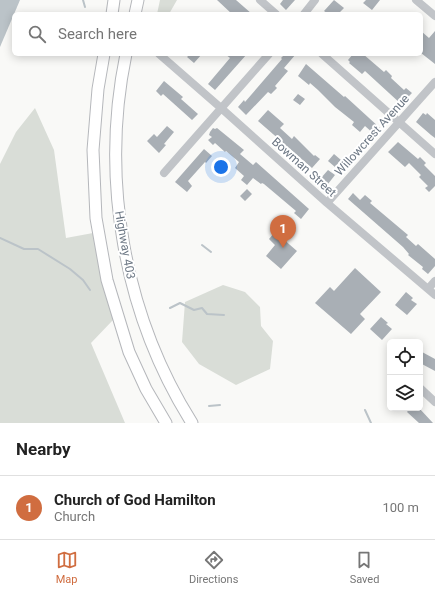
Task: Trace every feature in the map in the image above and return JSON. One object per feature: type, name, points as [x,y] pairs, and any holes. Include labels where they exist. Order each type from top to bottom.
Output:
[{"type":"highway","points":[[112,12],[114,0]]},
{"type":"highway","points":[[135,12],[138,0]]},
{"type":"highway","name":"Highway 403","points":[[104,56],[98,89],[93,150],[96,218],[107,280],[129,352],[146,389],[166,423]]},
{"type":"highway","name":"Highway 403","points":[[126,56],[118,110],[116,177],[118,209],[129,273],[137,304],[148,336],[177,400],[192,423]]},
{"type":"street","points":[[260,0],[274,12]]},
{"type":"street","points":[[306,12],[316,0]]},
{"type":"street","points":[[416,0],[435,16]]},
{"type":"street","name":"Bowman Street","points":[[161,56],[222,108],[327,203],[435,295]]},
{"type":"street","points":[[164,172],[267,56]]},
{"type":"street","points":[[324,56],[435,154]]},
{"type":"street","name":"Willowcrest Avenue","points":[[327,203],[435,82]]},
{"type":"street","points":[[428,289],[435,282]]},
{"type":"street","points":[[423,391],[435,402]]},
{"type":"shaded area","points":[[0,0],[20,0],[15,12],[12,12],[12,19],[0,47]]},
{"type":"shaded area","points":[[160,0],[177,0],[170,12],[157,12]]},
{"type":"shaded area","points":[[35,108],[54,150],[66,238],[93,233],[100,272],[113,320],[91,343],[125,423],[0,423],[0,164],[16,132]]},
{"type":"shaded area","points":[[223,285],[245,292],[260,307],[261,326],[273,341],[270,369],[236,385],[199,364],[182,342],[185,302]]},
{"type":"building","points":[[217,0],[236,0],[250,12],[230,12]]},
{"type":"building","points":[[283,0],[295,0],[286,10],[280,4]]},
{"type":"building","points":[[334,0],[344,8],[340,12],[324,11]]},
{"type":"building","points":[[366,0],[380,0],[372,10],[363,3]]},
{"type":"building","points":[[435,31],[435,64],[423,55],[423,33],[429,38]]},
{"type":"building","points":[[188,56],[200,56],[194,63],[187,57]]},
{"type":"building","points":[[228,56],[245,56],[215,90],[208,84],[230,58]]},
{"type":"building","points":[[283,56],[294,56],[284,68],[288,71],[275,86],[277,88],[271,94],[268,92],[246,115],[238,107],[244,100],[245,102],[282,59],[281,58]]},
{"type":"building","points":[[351,56],[365,56],[384,72],[386,70],[392,76],[391,78],[404,90],[406,88],[412,93],[401,104],[365,71],[362,74],[349,63],[350,62],[348,60]]},
{"type":"building","points":[[306,64],[344,97],[345,96],[380,128],[374,134],[365,126],[360,132],[352,125],[354,122],[335,107],[310,83],[309,85],[298,76]]},
{"type":"building","points":[[164,81],[183,97],[181,99],[198,114],[192,120],[163,94],[161,96],[156,91]]},
{"type":"building","points":[[298,94],[305,99],[300,105],[293,100]]},
{"type":"building","points":[[268,110],[284,124],[280,128],[292,139],[294,136],[314,156],[315,155],[320,159],[312,168],[258,121]]},
{"type":"building","points":[[423,113],[426,115],[427,113],[435,120],[435,138],[416,122]]},
{"type":"building","points":[[167,126],[174,132],[159,153],[147,141],[154,134],[157,137]]},
{"type":"building","points":[[213,128],[217,128],[244,150],[240,154],[253,165],[256,162],[309,209],[301,219],[294,213],[296,211],[264,184],[261,184],[253,178],[247,185],[241,180],[244,176],[235,168],[239,162],[215,143],[213,145],[208,140],[212,137],[209,135]]},
{"type":"building","points":[[398,142],[418,159],[420,157],[426,163],[424,165],[435,176],[435,186],[429,192],[425,188],[428,186],[419,177],[421,175],[409,163],[405,167],[388,152]]},
{"type":"building","points":[[204,149],[212,156],[188,181],[192,186],[187,192],[175,182]]},
{"type":"building","points":[[334,154],[341,160],[335,167],[328,161]]},
{"type":"building","points":[[328,170],[335,175],[328,184],[321,178]]},
{"type":"building","points":[[247,189],[252,194],[245,201],[240,196]]},
{"type":"building","points":[[353,193],[360,200],[365,195],[372,201],[370,203],[408,235],[406,237],[416,246],[418,244],[435,259],[435,266],[428,274],[422,269],[423,267],[408,255],[409,254],[403,247],[348,199]]},
{"type":"building","points":[[275,232],[297,251],[281,269],[266,256],[275,245],[269,239]]},
{"type":"building","points":[[355,268],[381,292],[360,314],[365,319],[351,334],[315,303],[330,287],[334,291]]},
{"type":"building","points":[[406,292],[413,298],[411,300],[417,304],[407,315],[395,305]]},
{"type":"building","points":[[381,317],[392,329],[382,340],[370,329]]},
{"type":"building","points":[[423,353],[435,359],[435,371],[423,365]]},
{"type":"building","points":[[422,411],[433,423],[419,423],[407,412]]},
{"type":"waterway","points":[[83,0],[85,7]]},
{"type":"waterway","points":[[0,238],[24,249],[38,249],[70,269],[83,280],[90,290]]},
{"type":"waterway","points":[[202,245],[211,252]]},
{"type":"waterway","points":[[170,308],[180,303],[194,310],[202,308],[207,314],[224,315]]},
{"type":"waterway","points":[[209,406],[220,405]]},
{"type":"waterway","points":[[365,410],[371,423]]},
{"type":"place","name":"Church of God Hamilton","points":[[283,248]]}]
